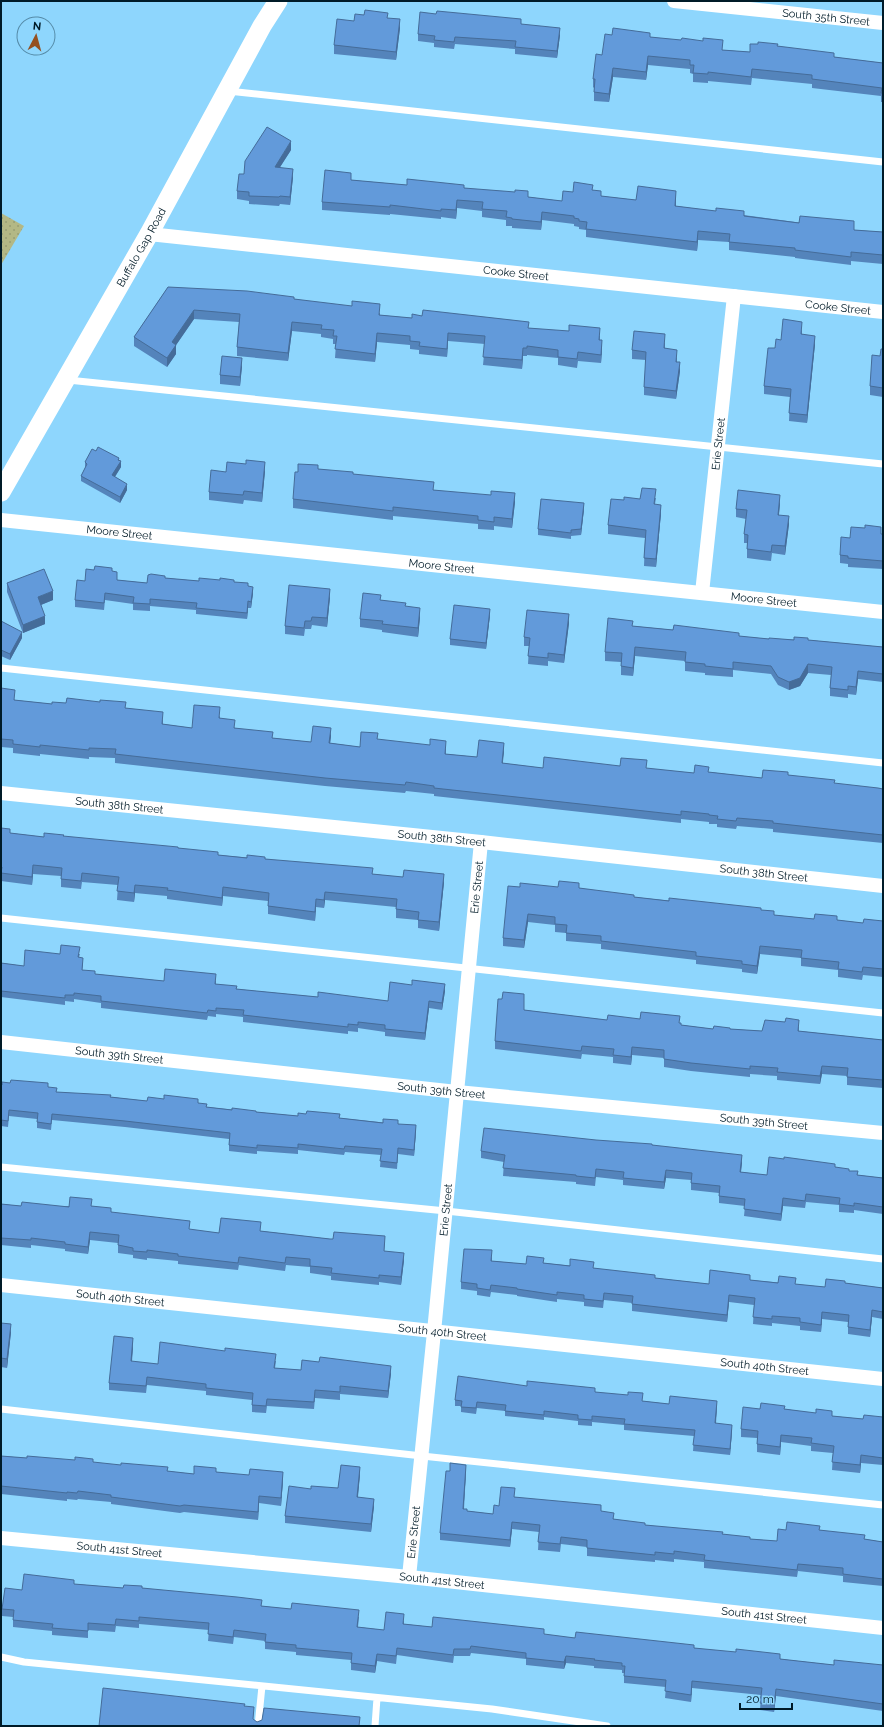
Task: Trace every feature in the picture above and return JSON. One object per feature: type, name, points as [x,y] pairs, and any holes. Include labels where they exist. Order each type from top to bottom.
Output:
[{"type":"main road","name":"Buffalo Gap Road","points":[[1,492],[149,234],[227,90],[278,1]]},
{"type":"street","name":"South 35th Street","points":[[674,1],[883,23]]},
{"type":"street","name":"Cooke Street","points":[[149,234],[883,312]]},
{"type":"street","name":"Erie Street","points":[[702,593],[734,296]]},
{"type":"street","name":"Moore Street","points":[[1,520],[883,612]]},
{"type":"street","name":"South 38th Street","points":[[1,793],[481,842],[883,886]]},
{"type":"street","name":"Erie Street","points":[[409,1577],[481,842]]},
{"type":"street","name":"South 39th Street","points":[[1,1042],[457,1092],[883,1133]]},
{"type":"street","name":"South 40th Street","points":[[1,1286],[883,1379]]},
{"type":"street","name":"South 41st Street","points":[[1,1538],[409,1577],[883,1628]]},
{"type":"lane","points":[[227,90],[883,162]]},
{"type":"lane","points":[[66,379],[883,464]]},
{"type":"lane","points":[[1,668],[883,762]]},
{"type":"lane","points":[[1,918],[883,1013]]},
{"type":"lane","points":[[1,1166],[446,1211],[883,1259]]},
{"type":"lane","points":[[1,1409],[883,1505]]},
{"type":"lane","points":[[1,1657],[24,1662],[492,1709],[607,1726]]},
{"type":"lane","points":[[258,1726],[262,1686]]},
{"type":"lane","points":[[375,1726],[377,1698]]},
{"type":"green space","points":[[1,213],[24,226],[1,265]]},
{"type":"building","points":[[365,10],[388,13],[387,18],[400,19],[396,52],[334,45],[337,19],[354,21],[355,14],[364,15]]},
{"type":"building","points":[[437,11],[521,19],[521,24],[560,28],[557,51],[515,47],[516,41],[455,37],[454,42],[434,40],[435,36],[418,34],[420,12],[436,14]]},
{"type":"building","points":[[613,28],[650,33],[650,37],[681,40],[682,38],[703,41],[703,38],[723,40],[722,50],[750,52],[750,44],[758,44],[758,42],[778,44],[777,46],[834,53],[834,57],[883,63],[883,93],[881,93],[882,88],[812,79],[812,75],[752,69],[751,77],[708,72],[708,74],[693,73],[694,65],[690,65],[690,60],[648,56],[646,72],[613,68],[609,94],[594,92],[595,79],[593,79],[596,54],[602,55],[605,34],[612,35]]},
{"type":"building","points":[[267,127],[291,141],[275,167],[293,169],[290,197],[249,196],[249,192],[237,191],[239,174],[244,174],[245,161]]},
{"type":"building","points":[[325,170],[351,173],[351,180],[407,185],[407,179],[464,185],[464,188],[515,192],[515,190],[528,191],[528,197],[562,201],[563,191],[573,192],[574,182],[593,185],[592,190],[601,191],[601,196],[636,200],[638,186],[676,191],[675,206],[716,211],[716,208],[744,211],[744,216],[799,223],[800,216],[854,221],[854,230],[883,232],[883,255],[851,252],[851,257],[795,250],[795,248],[729,242],[730,234],[698,231],[697,242],[586,229],[587,222],[579,221],[579,219],[574,218],[574,216],[542,212],[541,222],[512,219],[506,217],[507,211],[482,209],[483,202],[457,200],[456,210],[441,209],[441,211],[390,205],[390,207],[322,202]]},
{"type":"building","points":[[168,287],[247,291],[294,297],[294,299],[352,306],[352,301],[380,304],[379,315],[412,318],[412,314],[422,316],[423,310],[529,322],[528,328],[569,331],[569,325],[600,328],[599,340],[602,340],[601,355],[578,352],[577,359],[558,357],[558,350],[527,346],[527,348],[523,348],[522,360],[483,357],[485,336],[448,333],[447,349],[419,346],[420,342],[410,341],[410,336],[377,333],[375,354],[335,349],[337,336],[333,336],[334,330],[321,329],[322,325],[292,322],[288,353],[237,347],[240,314],[194,310],[172,342],[176,345],[167,358],[134,337]]},
{"type":"building","points":[[783,319],[802,322],[801,334],[815,336],[807,415],[789,413],[791,389],[764,386],[768,348],[775,348],[776,339],[781,340]]},
{"type":"building","points":[[634,331],[665,334],[664,348],[677,350],[676,362],[680,362],[676,391],[644,387],[646,352],[632,350]]},
{"type":"building","points":[[881,349],[883,349],[883,388],[870,386],[872,355],[880,356]]},
{"type":"building","points":[[222,356],[242,358],[240,377],[220,375]]},
{"type":"building","points":[[98,447],[119,458],[118,460],[121,461],[112,475],[127,484],[120,497],[81,476],[87,464],[85,462],[92,449],[96,451]]},
{"type":"building","points":[[246,460],[265,462],[262,493],[244,491],[243,495],[209,492],[211,470],[226,472],[227,462],[246,464]]},
{"type":"building","points":[[298,464],[318,465],[318,469],[353,472],[353,474],[434,482],[433,490],[491,495],[491,491],[515,493],[512,519],[494,517],[494,522],[478,520],[478,516],[393,507],[393,511],[293,499],[295,472],[298,472]]},
{"type":"building","points":[[642,488],[656,489],[654,504],[661,505],[656,559],[644,558],[646,530],[608,525],[611,499],[624,500],[624,497],[640,499]]},
{"type":"building","points":[[738,490],[780,495],[778,515],[789,516],[785,546],[772,545],[771,552],[747,549],[748,535],[744,534],[747,510],[736,509]]},
{"type":"building","points":[[541,499],[584,503],[581,529],[571,530],[571,533],[538,529]]},
{"type":"building","points":[[865,525],[881,527],[881,534],[883,534],[883,561],[848,558],[848,556],[840,555],[841,537],[850,538],[851,527],[865,528]]},
{"type":"building","points":[[95,566],[112,568],[112,571],[117,572],[117,580],[147,583],[148,575],[151,574],[165,576],[165,578],[199,581],[199,578],[220,580],[220,578],[234,580],[234,582],[248,583],[248,586],[253,587],[251,602],[248,601],[247,613],[196,608],[197,603],[150,599],[150,604],[133,603],[134,597],[105,593],[104,603],[75,600],[77,580],[85,581],[86,569],[94,570]]},
{"type":"building","points":[[44,569],[53,591],[38,597],[45,616],[23,625],[7,583]]},
{"type":"building","points":[[289,585],[330,589],[327,618],[312,617],[311,621],[305,621],[304,628],[285,626]]},
{"type":"building","points":[[363,593],[381,595],[380,600],[406,603],[405,606],[420,608],[418,628],[382,624],[383,621],[360,619]]},
{"type":"building","points":[[454,605],[490,609],[486,643],[450,639]]},
{"type":"building","points":[[527,610],[569,614],[564,655],[548,653],[548,658],[528,656],[530,638],[524,637]]},
{"type":"building","points":[[608,618],[633,621],[632,626],[673,630],[674,625],[739,633],[739,636],[794,640],[794,637],[808,638],[808,640],[883,647],[883,674],[858,671],[856,687],[848,686],[848,690],[830,688],[832,667],[808,664],[800,678],[789,682],[778,677],[771,666],[733,662],[733,669],[705,666],[705,664],[685,662],[686,652],[635,647],[633,668],[621,666],[622,653],[605,652]]},
{"type":"building","points":[[1,621],[22,632],[10,654],[1,650]]},
{"type":"building","points":[[1,688],[15,690],[14,700],[52,704],[52,702],[66,703],[67,698],[100,702],[100,700],[126,702],[125,708],[163,712],[162,724],[192,728],[194,705],[220,707],[219,718],[235,720],[234,728],[273,732],[272,738],[311,742],[313,726],[331,728],[329,743],[360,747],[361,732],[378,733],[377,739],[430,745],[430,739],[446,741],[445,754],[477,757],[479,740],[504,743],[502,763],[543,768],[544,757],[620,766],[621,758],[647,760],[646,768],[694,773],[695,765],[709,767],[708,772],[762,778],[763,770],[788,772],[788,775],[835,780],[834,783],[883,789],[883,835],[773,823],[773,821],[737,818],[736,821],[717,819],[718,816],[681,811],[681,815],[434,788],[434,786],[406,782],[405,785],[325,778],[115,754],[116,749],[89,748],[89,750],[13,744],[13,740],[1,739]]},
{"type":"building","points":[[1,828],[10,829],[10,833],[44,837],[44,833],[218,852],[218,855],[247,858],[247,855],[265,857],[265,859],[373,868],[372,874],[403,877],[404,870],[444,874],[439,922],[418,920],[419,912],[396,909],[397,899],[325,892],[324,900],[316,899],[315,912],[268,906],[269,893],[223,887],[222,898],[167,890],[168,888],[135,885],[134,893],[117,891],[119,877],[82,873],[81,881],[61,879],[62,868],[33,865],[32,877],[1,873]]},
{"type":"building","points":[[559,881],[579,883],[579,888],[634,895],[634,897],[669,901],[669,898],[761,908],[761,910],[774,911],[774,915],[814,919],[815,914],[837,916],[837,920],[863,923],[864,919],[883,921],[883,969],[863,967],[862,972],[838,969],[839,962],[801,958],[802,950],[760,946],[757,966],[742,964],[742,961],[696,956],[696,952],[601,941],[601,936],[566,933],[567,925],[555,924],[555,917],[528,914],[524,940],[503,938],[508,886],[520,887],[520,883],[558,887]]},
{"type":"building","points":[[61,945],[80,947],[78,957],[83,958],[82,970],[95,971],[95,974],[164,981],[165,969],[216,974],[215,984],[237,986],[236,989],[318,997],[318,992],[388,1001],[390,982],[412,985],[412,980],[445,984],[442,1003],[429,1001],[425,1033],[385,1029],[385,1025],[358,1022],[358,1025],[348,1024],[348,1027],[243,1015],[244,1010],[216,1008],[216,1011],[208,1010],[207,1013],[101,1001],[101,996],[74,993],[74,995],[65,995],[65,998],[1,991],[1,963],[24,966],[25,950],[60,954]]},
{"type":"building","points":[[503,992],[524,994],[524,1010],[607,1020],[608,1015],[640,1019],[641,1012],[680,1016],[679,1023],[681,1023],[681,1025],[713,1029],[714,1026],[730,1029],[762,1031],[765,1020],[785,1022],[786,1018],[799,1020],[798,1031],[883,1040],[883,1080],[847,1077],[848,1068],[822,1066],[820,1076],[777,1072],[778,1068],[750,1066],[750,1069],[664,1059],[664,1050],[632,1047],[631,1057],[613,1055],[614,1049],[582,1046],[581,1051],[495,1041],[498,999],[502,999]]},
{"type":"building","points":[[11,1080],[48,1083],[48,1087],[57,1088],[56,1092],[111,1095],[110,1097],[147,1101],[148,1097],[164,1099],[164,1095],[198,1099],[198,1103],[207,1104],[206,1107],[232,1110],[232,1108],[298,1116],[298,1113],[306,1114],[307,1111],[340,1114],[339,1118],[383,1123],[383,1119],[398,1120],[398,1124],[416,1125],[414,1150],[398,1148],[397,1163],[380,1161],[382,1149],[345,1146],[344,1149],[298,1144],[298,1148],[257,1145],[257,1148],[229,1145],[230,1133],[125,1121],[52,1114],[51,1124],[37,1122],[38,1113],[9,1110],[8,1121],[1,1120],[1,1085],[2,1082],[10,1083]]},
{"type":"building","points":[[484,1128],[596,1140],[652,1144],[742,1155],[740,1172],[767,1175],[769,1157],[784,1159],[784,1157],[835,1164],[835,1167],[849,1169],[849,1171],[858,1171],[857,1175],[883,1178],[883,1207],[854,1203],[854,1206],[839,1204],[840,1198],[806,1194],[805,1201],[783,1198],[781,1214],[744,1209],[745,1199],[719,1196],[720,1186],[691,1183],[692,1173],[666,1170],[664,1182],[623,1178],[624,1172],[596,1169],[595,1178],[503,1168],[505,1155],[481,1151]]},
{"type":"building","points":[[70,1197],[92,1199],[91,1206],[111,1208],[111,1212],[190,1221],[189,1229],[219,1233],[221,1218],[261,1222],[260,1231],[330,1239],[333,1239],[334,1232],[385,1236],[384,1251],[404,1253],[401,1277],[379,1275],[379,1278],[331,1273],[332,1268],[310,1266],[310,1259],[286,1257],[285,1263],[239,1257],[238,1263],[178,1256],[178,1254],[147,1250],[147,1252],[133,1251],[133,1248],[118,1245],[119,1235],[90,1232],[88,1247],[65,1244],[65,1242],[31,1238],[31,1240],[1,1238],[1,1204],[21,1206],[22,1202],[69,1207]]},
{"type":"building","points":[[464,1249],[492,1250],[491,1261],[526,1264],[527,1256],[544,1258],[543,1263],[570,1266],[570,1259],[594,1262],[593,1268],[655,1275],[655,1278],[709,1284],[710,1270],[750,1275],[750,1280],[778,1283],[779,1276],[796,1278],[795,1284],[825,1287],[826,1279],[845,1281],[845,1283],[883,1288],[883,1312],[872,1310],[870,1330],[848,1327],[849,1315],[822,1312],[821,1325],[800,1322],[800,1318],[772,1316],[772,1319],[753,1317],[755,1298],[729,1295],[727,1315],[632,1304],[633,1296],[604,1293],[603,1301],[584,1299],[584,1295],[557,1292],[557,1295],[491,1285],[490,1290],[477,1288],[477,1284],[461,1282]]},
{"type":"building","points":[[1,1323],[11,1324],[7,1359],[1,1358]]},
{"type":"building","points":[[114,1336],[133,1338],[131,1361],[158,1364],[160,1342],[225,1351],[225,1348],[276,1354],[274,1368],[301,1370],[302,1360],[319,1362],[320,1357],[391,1366],[388,1391],[340,1386],[340,1392],[315,1390],[314,1402],[267,1399],[266,1406],[252,1405],[253,1393],[206,1388],[206,1384],[147,1377],[146,1386],[109,1383]]},
{"type":"building","points":[[458,1376],[527,1386],[527,1381],[595,1388],[595,1392],[628,1395],[628,1392],[643,1393],[642,1401],[669,1404],[670,1396],[717,1401],[715,1423],[732,1425],[730,1449],[693,1445],[695,1430],[624,1424],[625,1419],[592,1416],[592,1420],[578,1419],[578,1415],[544,1411],[544,1415],[505,1411],[506,1405],[477,1402],[476,1408],[461,1407],[462,1401],[455,1400]]},
{"type":"building","points":[[761,1403],[785,1406],[784,1409],[816,1413],[816,1409],[832,1411],[832,1416],[863,1419],[864,1415],[883,1417],[883,1458],[861,1455],[860,1465],[832,1462],[834,1446],[811,1443],[812,1438],[781,1435],[780,1447],[757,1444],[758,1431],[741,1429],[743,1407],[760,1409]]},
{"type":"building","points":[[1,1456],[27,1458],[27,1456],[75,1460],[75,1457],[93,1459],[93,1462],[168,1467],[167,1471],[194,1474],[194,1466],[216,1468],[216,1472],[249,1475],[250,1469],[283,1472],[281,1498],[259,1496],[258,1512],[184,1505],[180,1506],[78,1491],[77,1493],[67,1493],[1,1486]]},
{"type":"building","points":[[450,1463],[466,1465],[463,1509],[467,1509],[467,1511],[493,1514],[494,1505],[499,1506],[501,1487],[515,1488],[514,1497],[601,1505],[601,1511],[614,1513],[613,1519],[645,1523],[645,1525],[723,1532],[722,1534],[750,1537],[750,1539],[777,1541],[778,1529],[786,1530],[787,1522],[820,1526],[819,1530],[865,1535],[864,1539],[883,1542],[883,1579],[843,1574],[843,1568],[798,1564],[797,1570],[704,1560],[705,1555],[674,1551],[674,1554],[655,1552],[655,1555],[587,1548],[587,1540],[561,1537],[560,1544],[538,1542],[540,1525],[512,1522],[510,1540],[440,1533],[446,1471],[450,1471]]},
{"type":"building","points":[[341,1465],[360,1467],[357,1497],[374,1499],[371,1524],[285,1516],[289,1486],[311,1489],[311,1486],[338,1488]]},
{"type":"building","points":[[24,1574],[74,1580],[74,1584],[123,1588],[124,1585],[142,1586],[142,1588],[262,1600],[261,1606],[291,1609],[292,1603],[359,1610],[357,1627],[384,1630],[386,1612],[404,1614],[403,1624],[432,1627],[433,1617],[544,1629],[544,1634],[575,1638],[576,1632],[694,1645],[694,1648],[736,1652],[736,1649],[780,1654],[780,1659],[834,1665],[834,1660],[883,1665],[883,1704],[776,1689],[774,1705],[760,1703],[762,1688],[692,1681],[691,1695],[665,1691],[666,1680],[624,1676],[625,1666],[622,1666],[622,1663],[566,1656],[564,1662],[526,1658],[526,1653],[471,1646],[470,1649],[454,1649],[453,1655],[397,1648],[396,1656],[377,1654],[375,1666],[351,1663],[352,1653],[296,1648],[296,1645],[265,1642],[266,1634],[234,1630],[233,1637],[208,1634],[209,1623],[139,1617],[139,1621],[116,1619],[115,1625],[88,1623],[88,1631],[52,1628],[53,1624],[13,1620],[14,1610],[2,1609],[5,1588],[22,1590]]},
{"type":"building","points":[[103,1688],[245,1704],[244,1706],[254,1707],[253,1719],[257,1722],[262,1720],[264,1708],[360,1717],[359,1726],[99,1726]]}]
